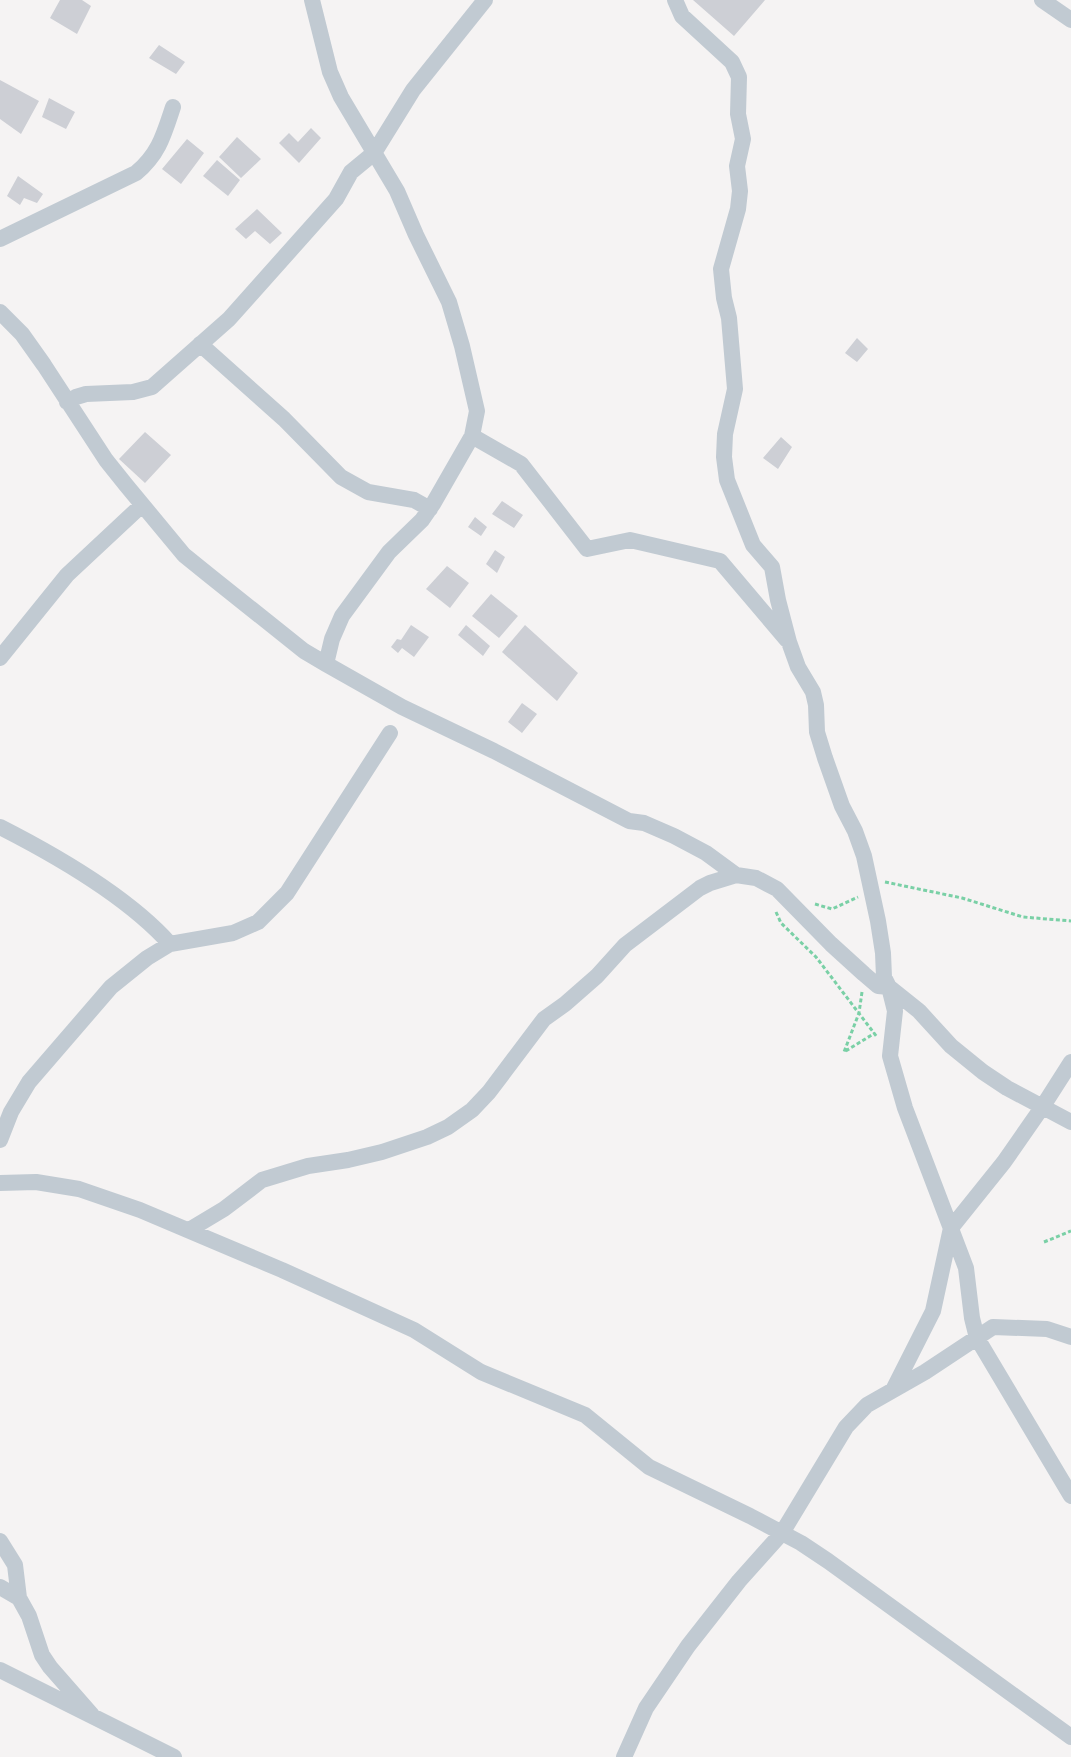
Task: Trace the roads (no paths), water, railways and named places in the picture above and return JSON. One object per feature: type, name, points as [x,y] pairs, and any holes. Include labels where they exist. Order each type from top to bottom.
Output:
[{"type":"street","points":[[312,0],[330,72],[341,97],[397,191],[449,302],[462,346],[477,411],[472,436],[430,510],[389,552],[342,616],[332,639],[326,664]]},
{"type":"street","points":[[67,402],[86,394],[133,392],[152,387],[229,319],[336,199],[351,172],[374,153],[413,90],[485,0]]},
{"type":"street","points":[[675,0],[682,16],[732,62],[739,77],[738,114],[743,139],[737,166],[740,191],[738,209],[721,269],[724,298],[730,318],[730,346],[735,389],[725,434],[724,457],[727,480],[752,545],[772,567],[789,642],[798,667],[812,692],[816,705],[820,741],[842,806],[855,831],[864,856],[880,937],[884,976],[895,1011],[890,1056],[905,1108],[966,1268],[972,1318],[977,1338],[1071,1496]]},
{"type":"street","points":[[1042,0],[1071,20]]},
{"type":"street","points":[[0,239],[136,173],[156,152],[165,133],[173,107]]},
{"type":"street","points":[[0,312],[22,334],[106,460],[184,555],[275,629],[304,651],[402,706],[629,821],[644,823],[674,836],[706,853],[736,875]]},
{"type":"street","points":[[200,344],[284,419],[341,477],[368,492],[414,500],[430,510]]},
{"type":"street","points":[[472,436],[521,464],[587,549],[630,540],[720,561],[789,642]]},
{"type":"street","points":[[0,658],[67,575],[142,505]]},
{"type":"street","points":[[0,1140],[18,1100],[29,1082],[111,987],[147,958],[170,944],[233,933],[258,922],[287,893],[390,733]]},
{"type":"street","points":[[0,827],[25,839],[128,905],[170,944]]},
{"type":"street","points":[[190,1230],[262,1180],[308,1166],[348,1160],[382,1152],[448,1128],[472,1110],[488,1092],[544,1019],[565,1004],[597,976],[625,945],[694,892],[710,883],[736,875],[756,878],[777,889],[831,944],[864,974],[878,986],[889,987],[919,1011],[951,1046],[983,1072],[1007,1088],[1071,1122]]},
{"type":"street","points":[[893,1390],[933,1311],[951,1228],[1004,1162],[1071,1062]]},
{"type":"street","points":[[0,1183],[36,1182],[79,1189],[140,1210],[282,1270],[414,1330],[481,1372],[576,1410],[585,1415],[649,1466],[782,1533],[828,1561],[1071,1737]]},
{"type":"street","points":[[624,1757],[646,1708],[688,1646],[739,1581],[782,1533],[846,1427],[867,1405],[925,1372],[993,1328],[1047,1329],[1071,1336]]},
{"type":"street","points":[[0,1541],[15,1565],[19,1598],[29,1616],[42,1656],[92,1716]]},
{"type":"street","points":[[0,1587],[19,1598]]},
{"type":"street","points":[[0,1670],[174,1757]]}]
